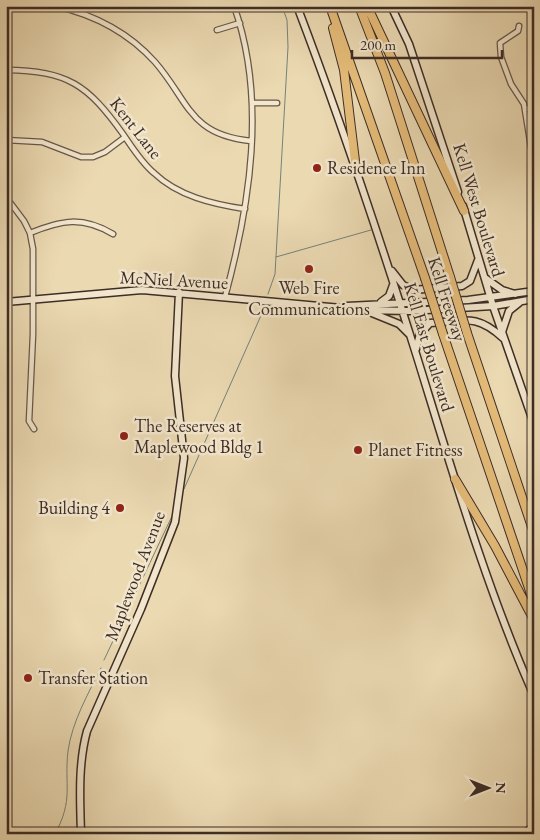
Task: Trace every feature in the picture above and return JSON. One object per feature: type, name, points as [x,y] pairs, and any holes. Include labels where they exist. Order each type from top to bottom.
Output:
[{"type":"highway","points":[[329,6],[344,70],[356,169]]},
{"type":"highway","name":"Kell Freeway","points":[[329,6],[425,278],[534,603]]},
{"type":"highway","name":"Kell Freeway","points":[[359,6],[384,73],[467,333],[534,533]]},
{"type":"highway","points":[[366,6],[464,211]]},
{"type":"highway","points":[[533,423],[534,465]]},
{"type":"highway","points":[[455,479],[495,546],[534,620]]},
{"type":"main road","name":"Kell East Boulevard","points":[[297,6],[356,169],[455,479],[511,644],[534,696]]},
{"type":"main road","name":"Kell West Boulevard","points":[[391,6],[409,44],[464,211],[490,298],[533,423]]},
{"type":"main road","points":[[388,266],[403,285],[422,290],[462,286],[470,281],[478,259]]},
{"type":"main road","points":[[484,277],[502,290],[517,294]]},
{"type":"main road","points":[[380,303],[389,296],[392,278]]},
{"type":"main road","name":"McNiel Avenue","points":[[6,302],[129,290],[179,292],[363,310],[402,311],[493,306],[534,299]]},
{"type":"main road","name":"McNiel Avenue","points":[[341,307],[380,303],[490,298],[534,291]]},
{"type":"main road","name":"Maplewood Avenue","points":[[81,834],[82,748],[87,730],[141,609],[175,522],[184,458],[175,376],[179,292]]},
{"type":"main road","points":[[503,336],[505,318],[509,311],[523,301]]},
{"type":"main road","points":[[363,310],[385,316],[399,324],[410,335]]},
{"type":"main road","points":[[415,352],[420,334],[430,324],[480,321],[503,336]]},
{"type":"main road","points":[[524,834],[534,826]]},
{"type":"street","points":[[56,6],[105,23],[122,32],[156,63],[193,117],[221,135],[251,141]]},
{"type":"street","points":[[225,297],[238,249],[245,209],[251,141],[252,103],[249,67],[240,23],[234,6]]},
{"type":"street","points":[[217,30],[240,23]]},
{"type":"street","points":[[520,26],[518,31],[500,43],[500,49],[511,84],[525,109],[532,139],[534,166]]},
{"type":"street","name":"Kent Lane","points":[[6,70],[50,72],[69,80],[90,93],[103,106],[154,173],[184,193],[204,200],[245,209]]},
{"type":"street","points":[[252,103],[277,102]]},
{"type":"street","points":[[525,109],[534,108]]},
{"type":"street","points":[[6,140],[42,142],[72,154],[93,157],[125,137]]},
{"type":"street","points":[[6,197],[24,221],[30,233],[33,249],[29,421],[34,429]]},
{"type":"street","points":[[30,233],[50,224],[77,221],[97,224],[113,234]]},
{"type":"waterway","points":[[268,294],[275,274],[288,47],[287,20],[282,6]]},
{"type":"waterway","points":[[276,257],[371,230]]},
{"type":"waterway","points":[[184,489],[263,311]]},
{"type":"waterway","points":[[104,660],[173,514]]},
{"type":"waterway","points":[[55,834],[61,822],[66,802],[68,751],[73,729],[101,668]]},
{"type":"place","name":"Residence Inn","points":[[317,168]]},
{"type":"place","name":"Web Fire Communications","points":[[309,269]]},
{"type":"place","name":"The Reserves at Maplewood Bldg 1","points":[[124,436]]},
{"type":"place","name":"Planet Fitness","points":[[358,450]]},
{"type":"place","name":"Building 4","points":[[120,508]]},
{"type":"place","name":"Transfer Station","points":[[28,678]]}]
